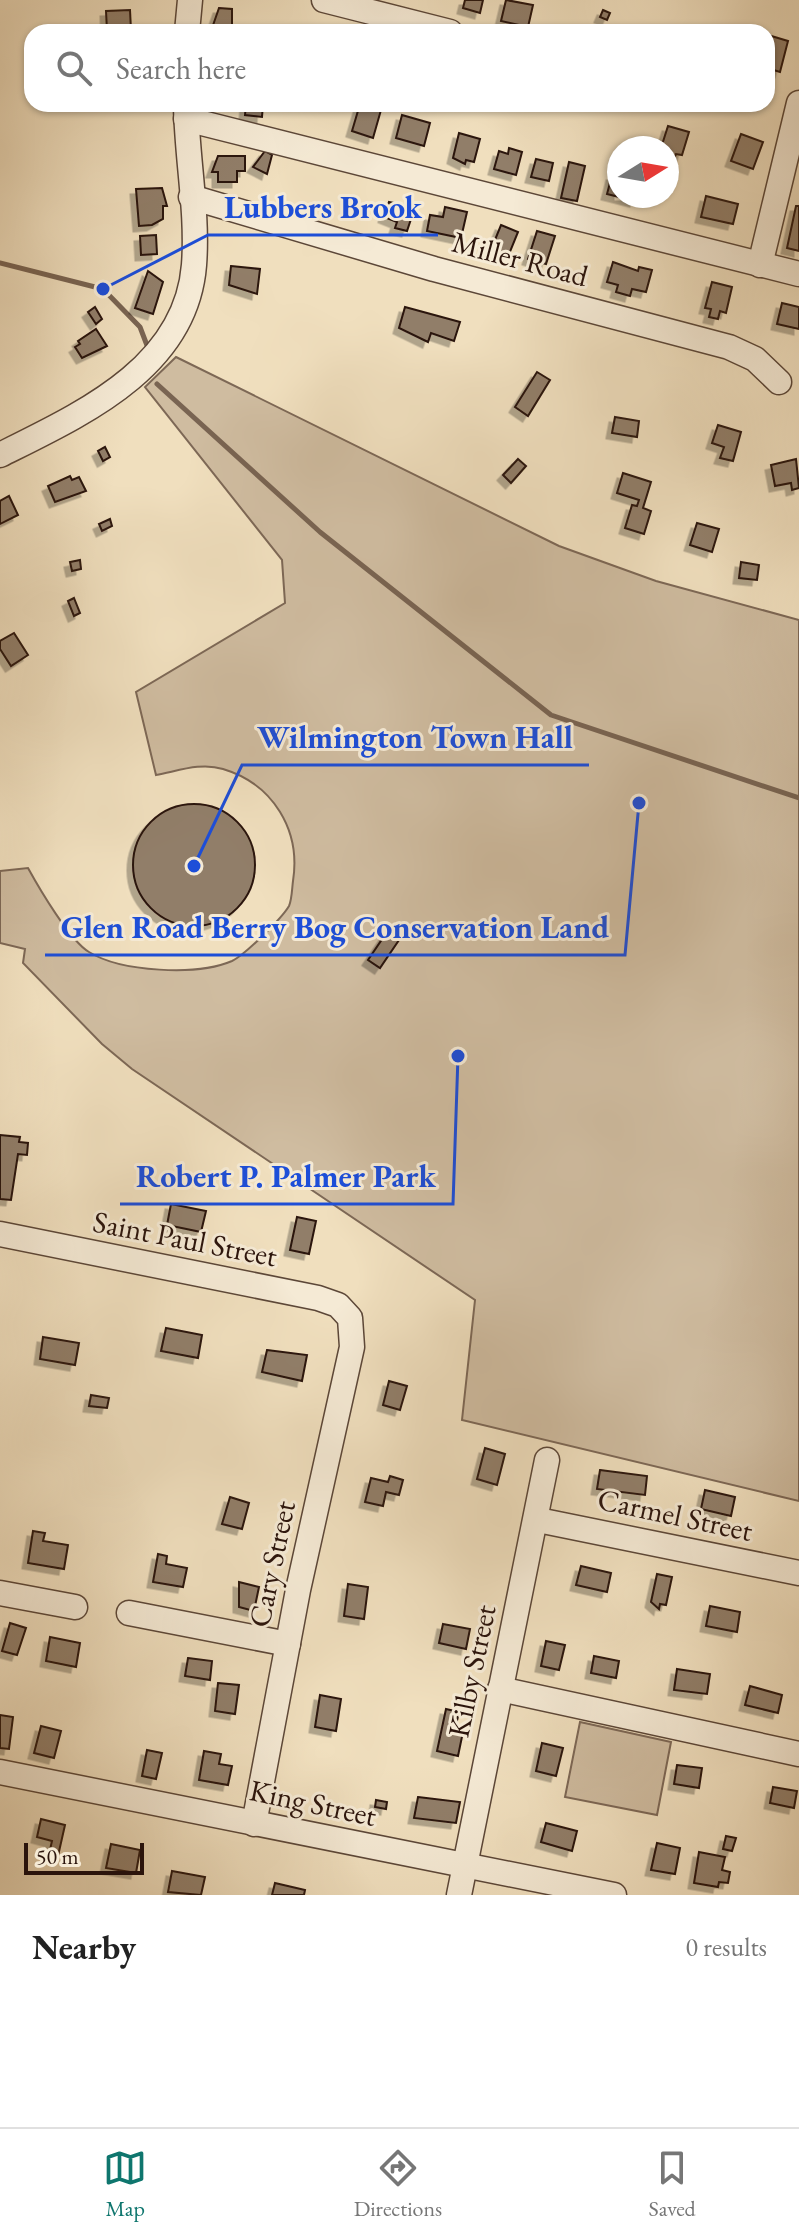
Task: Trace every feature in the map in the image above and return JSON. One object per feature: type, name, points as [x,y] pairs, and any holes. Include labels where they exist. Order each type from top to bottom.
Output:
[{"type":"street","points":[[188,24],[190,0]]},
{"type":"street","points":[[324,0],[418,24]]},
{"type":"street","points":[[760,265],[799,103]]},
{"type":"street","points":[[0,455],[122,386],[164,348],[181,319],[191,285],[195,250],[186,112],[799,274]]},
{"type":"street","name":"Miller Road","points":[[191,197],[434,269],[729,347],[755,359],[779,382]]},
{"type":"street","name":"Saint Paul Street","points":[[0,1234],[318,1298],[338,1305],[350,1318]]},
{"type":"street","name":"Cary Street","points":[[254,1824],[288,1644],[352,1347],[350,1318]]},
{"type":"street","name":"Kilby Street","points":[[459,1895],[538,1520],[547,1460]]},
{"type":"street","name":"Carmel Street","points":[[538,1520],[799,1573]]},
{"type":"street","points":[[0,1593],[75,1607]]},
{"type":"street","points":[[129,1613],[288,1644]]},
{"type":"street","points":[[500,1689],[799,1754]]},
{"type":"street","name":"King Street","points":[[0,1772],[614,1895]]},
{"type":"shaded area","points":[[176,357],[559,546],[656,581],[799,620],[799,1501],[462,1420],[475,1300],[132,1069],[102,1044],[23,963],[25,949],[0,943],[0,871],[28,868],[81,946],[103,959],[139,968],[199,969],[232,961],[263,936],[290,903],[294,862],[288,827],[280,812],[256,786],[223,769],[198,767],[156,775],[136,692],[285,603],[282,560],[145,387]]},
{"type":"shaded area","points":[[580,1722],[671,1742],[657,1815],[565,1797]]},
{"type":"building","points":[[465,0],[483,0],[480,13],[463,8]]},
{"type":"building","points":[[506,0],[533,5],[529,24],[501,21]]},
{"type":"building","points":[[219,8],[232,9],[232,24],[213,24]]},
{"type":"building","points":[[130,10],[131,24],[107,24],[106,11]]},
{"type":"building","points":[[603,10],[610,13],[607,20],[600,17]]},
{"type":"building","points":[[775,37],[788,41],[780,72],[775,70]]},
{"type":"building","points":[[245,112],[262,112],[262,117],[245,115]]},
{"type":"building","points":[[358,112],[380,112],[373,138],[352,131]]},
{"type":"building","points":[[402,115],[430,123],[424,146],[396,138]]},
{"type":"building","points":[[668,126],[689,132],[682,155],[679,154],[679,136],[665,136]]},
{"type":"building","points":[[459,133],[480,139],[474,162],[466,160],[465,164],[453,158]]},
{"type":"building","points":[[741,134],[763,142],[753,169],[731,161]]},
{"type":"building","points":[[509,148],[522,152],[516,175],[494,169],[499,151],[508,154]]},
{"type":"building","points":[[265,151],[272,155],[267,174],[253,167]]},
{"type":"building","points":[[218,156],[245,156],[245,171],[237,171],[237,182],[218,182],[218,172],[212,172]]},
{"type":"building","points":[[536,159],[553,163],[549,181],[531,177]]},
{"type":"building","points":[[569,162],[585,166],[577,201],[561,198]]},
{"type":"building","points":[[162,188],[167,206],[163,206],[163,219],[152,225],[139,226],[136,189]]},
{"type":"building","points":[[706,196],[738,204],[733,224],[701,217]]},
{"type":"building","points":[[389,202],[415,207],[407,231],[395,228],[397,222],[384,217]]},
{"type":"building","points":[[796,206],[799,206],[799,251],[787,248]]},
{"type":"building","points":[[445,207],[467,212],[461,238],[427,231],[430,215],[443,217]]},
{"type":"building","points":[[501,225],[518,232],[507,259],[490,252]]},
{"type":"building","points":[[537,231],[555,236],[546,264],[528,259]]},
{"type":"building","points":[[156,235],[157,254],[141,255],[140,236]]},
{"type":"building","points":[[613,262],[638,271],[639,267],[652,270],[646,292],[632,289],[630,296],[616,292],[618,285],[607,282]]},
{"type":"building","points":[[231,266],[260,269],[257,294],[229,285]]},
{"type":"building","points":[[148,271],[163,282],[153,314],[135,308]]},
{"type":"building","points":[[712,282],[732,287],[726,313],[720,311],[718,319],[709,317],[711,309],[705,308]]},
{"type":"building","points":[[782,303],[799,307],[799,329],[777,324]]},
{"type":"building","points":[[95,307],[102,319],[96,324],[88,312]]},
{"type":"building","points":[[405,307],[460,322],[454,341],[431,333],[428,342],[399,328]]},
{"type":"building","points":[[96,329],[107,346],[82,358],[75,347],[80,344],[78,341]]},
{"type":"building","points":[[537,372],[550,380],[528,416],[515,407]]},
{"type":"building","points":[[615,417],[639,421],[637,437],[612,433]]},
{"type":"building","points":[[718,425],[741,432],[733,461],[720,458],[724,447],[712,443]]},
{"type":"building","points":[[105,447],[110,457],[103,461],[98,451]]},
{"type":"building","points":[[518,459],[526,466],[511,483],[503,475]]},
{"type":"building","points":[[796,459],[799,488],[792,490],[791,483],[775,486],[771,465]]},
{"type":"building","points":[[623,473],[651,482],[643,508],[651,511],[644,534],[625,528],[632,505],[637,506],[639,500],[617,493]]},
{"type":"building","points":[[70,476],[72,480],[79,477],[86,491],[55,502],[48,486]]},
{"type":"building","points":[[9,496],[18,515],[0,524],[0,501]]},
{"type":"building","points":[[110,519],[112,526],[102,531],[99,524]]},
{"type":"building","points":[[697,523],[719,529],[712,552],[690,545]]},
{"type":"building","points":[[80,560],[81,569],[72,571],[70,562]]},
{"type":"building","points":[[741,562],[759,565],[757,580],[739,578]]},
{"type":"building","points":[[74,598],[80,613],[74,616],[68,601]]},
{"type":"building","points":[[14,633],[28,655],[11,666],[0,649],[0,641]]},
{"type":"building","points":[[194,804],[217,809],[237,822],[250,842],[255,865],[250,888],[237,908],[217,921],[194,926],[171,921],[151,908],[138,888],[133,865],[138,842],[151,822],[171,809]]},
{"type":"building","points":[[387,932],[399,940],[380,968],[368,960]]},
{"type":"building","points":[[0,1135],[20,1137],[19,1142],[28,1143],[27,1155],[18,1154],[11,1200],[0,1199]]},
{"type":"building","points":[[171,1204],[206,1211],[201,1232],[167,1225]]},
{"type":"building","points":[[297,1217],[316,1221],[309,1254],[290,1250]]},
{"type":"building","points":[[166,1328],[202,1335],[198,1358],[161,1351]]},
{"type":"building","points":[[43,1337],[79,1343],[75,1365],[40,1359]]},
{"type":"building","points":[[267,1350],[307,1355],[302,1381],[262,1372]]},
{"type":"building","points":[[389,1381],[407,1386],[400,1410],[383,1405]]},
{"type":"building","points":[[91,1395],[109,1398],[107,1408],[89,1406]]},
{"type":"building","points":[[485,1448],[505,1454],[497,1485],[477,1479]]},
{"type":"building","points":[[600,1470],[647,1476],[645,1495],[597,1489]]},
{"type":"building","points":[[390,1476],[403,1480],[399,1495],[386,1492],[383,1506],[365,1502],[371,1478],[388,1482]]},
{"type":"building","points":[[705,1490],[735,1497],[731,1516],[701,1509]]},
{"type":"building","points":[[230,1497],[249,1503],[242,1529],[222,1524]]},
{"type":"building","points":[[33,1531],[45,1533],[43,1541],[68,1545],[64,1569],[28,1563]]},
{"type":"building","points":[[158,1554],[167,1556],[166,1564],[187,1568],[183,1587],[153,1582]]},
{"type":"building","points":[[581,1566],[611,1573],[607,1592],[576,1585]]},
{"type":"building","points":[[657,1574],[672,1577],[666,1605],[660,1604],[659,1609],[651,1602]]},
{"type":"building","points":[[239,1582],[259,1587],[254,1611],[239,1607]]},
{"type":"building","points":[[348,1584],[368,1587],[364,1619],[344,1616]]},
{"type":"building","points":[[710,1606],[740,1612],[737,1632],[706,1626]]},
{"type":"building","points":[[10,1623],[26,1628],[17,1655],[2,1651]]},
{"type":"building","points":[[443,1624],[470,1629],[466,1649],[439,1643]]},
{"type":"building","points":[[50,1637],[80,1643],[76,1667],[46,1661]]},
{"type":"building","points":[[546,1641],[565,1645],[559,1670],[541,1666]]},
{"type":"building","points":[[594,1656],[619,1661],[616,1678],[591,1673]]},
{"type":"building","points":[[188,1658],[212,1661],[210,1680],[185,1676]]},
{"type":"building","points":[[677,1669],[710,1674],[707,1694],[674,1690]]},
{"type":"building","points":[[218,1683],[239,1685],[235,1714],[215,1711]]},
{"type":"building","points":[[750,1686],[782,1695],[778,1713],[745,1705]]},
{"type":"building","points":[[320,1695],[341,1699],[336,1731],[315,1727]]},
{"type":"building","points":[[446,1709],[459,1712],[456,1725],[464,1727],[458,1756],[437,1751]]},
{"type":"building","points":[[0,1715],[13,1717],[9,1749],[0,1748]]},
{"type":"building","points":[[41,1726],[61,1731],[54,1758],[34,1753]]},
{"type":"building","points":[[542,1743],[563,1748],[556,1776],[536,1771]]},
{"type":"building","points":[[147,1750],[162,1753],[156,1779],[142,1776]]},
{"type":"building","points":[[204,1751],[221,1754],[219,1764],[232,1766],[228,1785],[199,1780]]},
{"type":"building","points":[[677,1765],[702,1768],[699,1788],[674,1784]]},
{"type":"building","points":[[773,1787],[797,1791],[794,1808],[770,1803]]},
{"type":"building","points":[[418,1797],[460,1802],[456,1823],[414,1818]]},
{"type":"building","points":[[376,1800],[387,1802],[386,1809],[375,1807]]},
{"type":"building","points":[[41,1819],[65,1825],[58,1856],[49,1854],[52,1841],[37,1837]]},
{"type":"building","points":[[546,1823],[577,1831],[572,1851],[541,1842]]},
{"type":"building","points":[[726,1836],[736,1838],[732,1851],[723,1849]]},
{"type":"building","points":[[657,1843],[680,1848],[675,1874],[651,1870]]},
{"type":"building","points":[[111,1844],[140,1850],[136,1873],[106,1868]]},
{"type":"building","points":[[699,1852],[725,1857],[722,1870],[730,1872],[728,1883],[719,1882],[718,1887],[694,1883]]},
{"type":"building","points":[[172,1871],[205,1877],[201,1895],[168,1892]]},
{"type":"building","points":[[275,1883],[305,1890],[304,1895],[272,1895]]},
{"type":"waterway","points":[[0,263],[103,289],[140,327],[148,348]]},
{"type":"waterway","points":[[157,384],[320,532],[551,715],[799,798]]},
{"type":"place","name":"Lubbers Brook","points":[[103,289]]},
{"type":"place","name":"Glen Road Berry Bog Conservation Land","points":[[639,803]]},
{"type":"place","name":"Wilmington Town Hall","points":[[194,866]]},
{"type":"place","name":"Robert P. Palmer Park","points":[[458,1056]]}]
